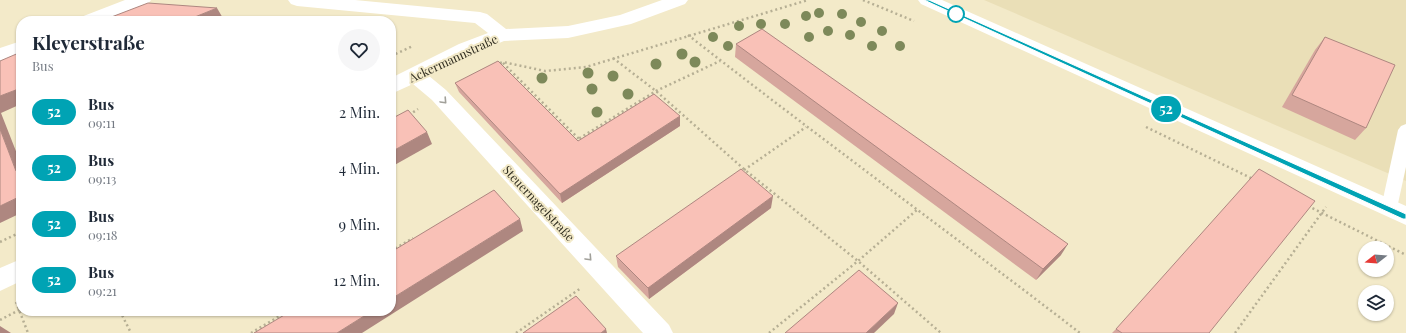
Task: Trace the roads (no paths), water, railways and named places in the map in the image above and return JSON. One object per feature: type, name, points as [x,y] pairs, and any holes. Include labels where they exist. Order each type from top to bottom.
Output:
[{"type":"street","points":[[101,16],[142,0]]},
{"type":"street","points":[[297,0],[480,18],[502,35]]},
{"type":"street","name":"Ackermannstraße","points":[[396,84],[466,49],[502,35],[568,32],[624,20],[679,0]]},
{"type":"street","points":[[927,0],[1397,212]]},
{"type":"street","points":[[0,55],[16,49]]},
{"type":"street","name":"Steuernagelstraße","points":[[414,76],[439,95],[660,333]]},
{"type":"street","points":[[0,280],[16,272]]},
{"type":"lane","points":[[1397,212],[1406,130]]}]
